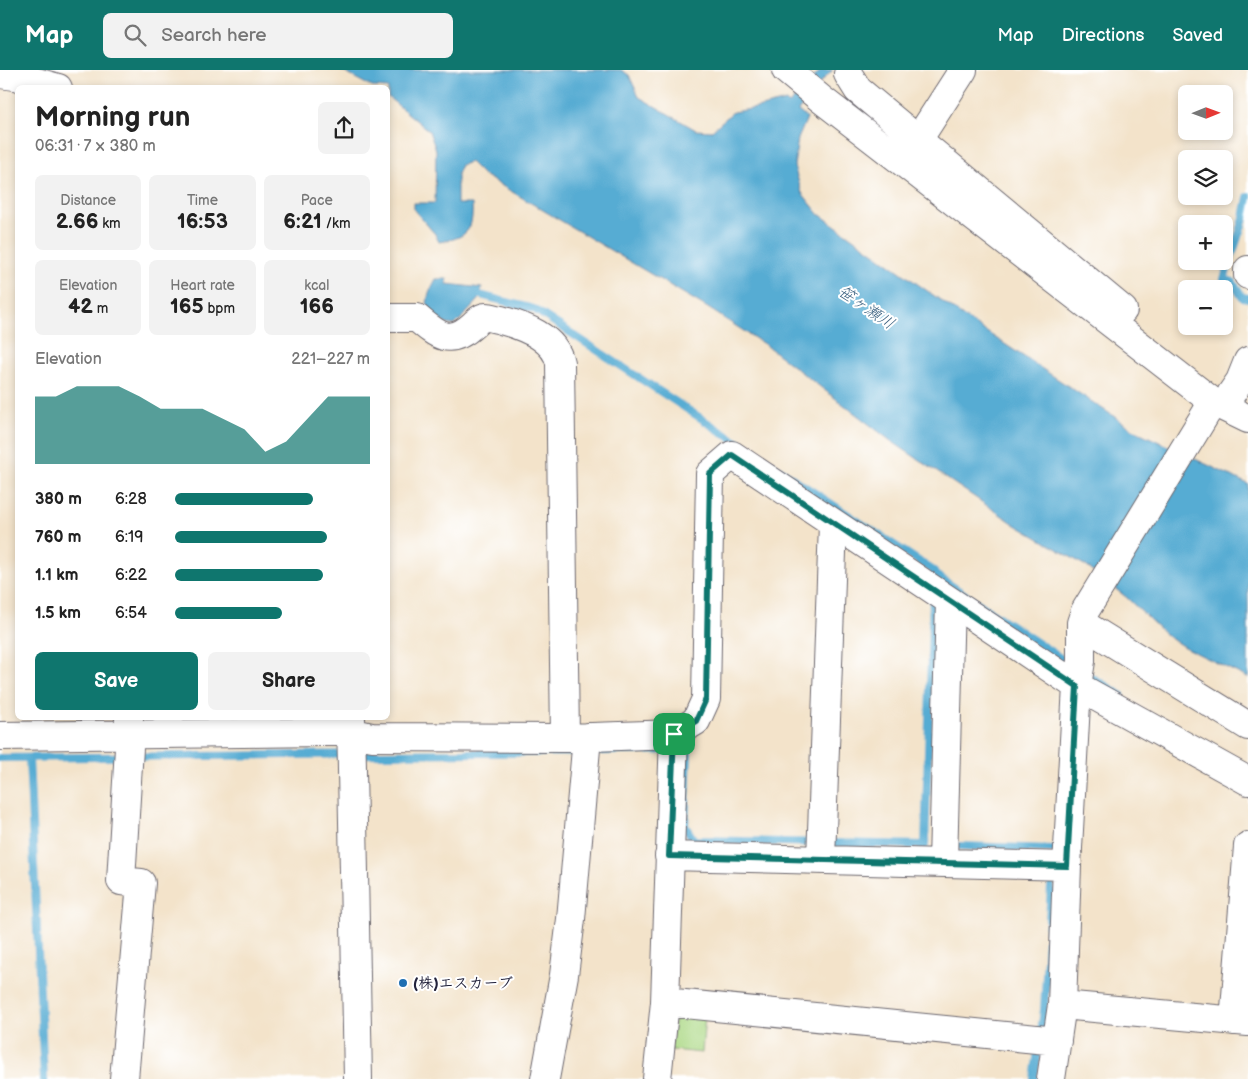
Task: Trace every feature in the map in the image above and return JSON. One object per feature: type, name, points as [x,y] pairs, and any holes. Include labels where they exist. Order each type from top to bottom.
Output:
[{"type":"street","points":[[918,140],[963,70]]},
{"type":"street","points":[[847,71],[858,90],[1218,388],[1225,402]]},
{"type":"street","points":[[0,74],[47,85]]},
{"type":"street","points":[[801,82],[1248,419]]},
{"type":"street","points":[[1248,270],[1248,275]]},
{"type":"street","points":[[390,318],[417,318],[433,332],[454,337],[463,334],[481,318],[490,318],[521,326],[548,342],[556,352],[560,363],[581,746],[571,919],[564,975],[545,1079]]},
{"type":"street","points":[[1051,1079],[1045,1039],[1062,1005],[1067,866],[1083,617],[1240,381],[1248,361]]},
{"type":"street","points":[[657,1079],[665,1002],[673,745],[696,721],[706,699],[710,474],[732,455],[938,594],[1079,676],[1248,781]]},
{"type":"street","points":[[821,848],[833,524]]},
{"type":"street","points":[[938,594],[943,862]]},
{"type":"street","points":[[1083,617],[1248,726]]},
{"type":"street","points":[[0,736],[129,741],[351,740],[372,737],[581,746],[673,745]]},
{"type":"street","points":[[351,740],[358,1079]]},
{"type":"street","points":[[124,1079],[141,883],[121,881],[129,741]]},
{"type":"street","points":[[1062,1005],[1241,1021],[1248,846]]},
{"type":"street","points":[[669,856],[821,848],[943,862],[1067,866]]},
{"type":"street","points":[[665,1002],[1045,1039]]},
{"type":"green space","points":[[684,1015],[705,1016],[702,1053],[671,1050],[674,1021]]},
{"type":"water","name":"笹ヶ瀬川","points":[[340,70],[621,70],[629,75],[639,97],[696,130],[711,131],[733,112],[786,101],[789,104],[821,70],[833,70],[819,84],[798,111],[807,118],[798,139],[794,166],[802,193],[819,214],[967,319],[1136,431],[1248,484],[1248,678],[1184,647],[1167,636],[1126,597],[1086,566],[1016,525],[891,441],[767,346],[708,308],[482,174],[470,162],[461,165],[457,174],[457,204],[472,204],[469,227],[461,236],[439,242],[435,234],[414,210],[414,203],[435,203],[436,150],[429,131],[390,99],[390,85],[368,85]]},
{"type":"water","points":[[436,279],[447,279],[447,284],[482,288],[477,302],[455,325],[443,322],[429,309],[429,295]]},
{"type":"waterway","points":[[1248,197],[1243,222],[1224,279],[1233,282],[1242,297],[1248,298]]},
{"type":"waterway","points":[[470,295],[480,295],[534,309],[934,571],[934,583]]},
{"type":"waterway","points":[[934,574],[1074,667]]},
{"type":"waterway","points":[[591,751],[688,750],[685,826],[694,840],[925,845],[933,597]]},
{"type":"waterway","points":[[1084,673],[1121,695]]},
{"type":"waterway","points":[[0,758],[580,752]]},
{"type":"waterway","points":[[29,758],[44,1079]]},
{"type":"waterway","points":[[960,846],[1053,849]]},
{"type":"waterway","points":[[1034,1079],[1044,1010],[1051,887]]},
{"type":"place","name":"(株)エスカーブ","points":[[403,983]]},
{"type":"route","points":[[732,455],[1077,686],[1067,866],[669,856],[674,734],[696,721],[706,699],[710,474],[732,455]]}]
